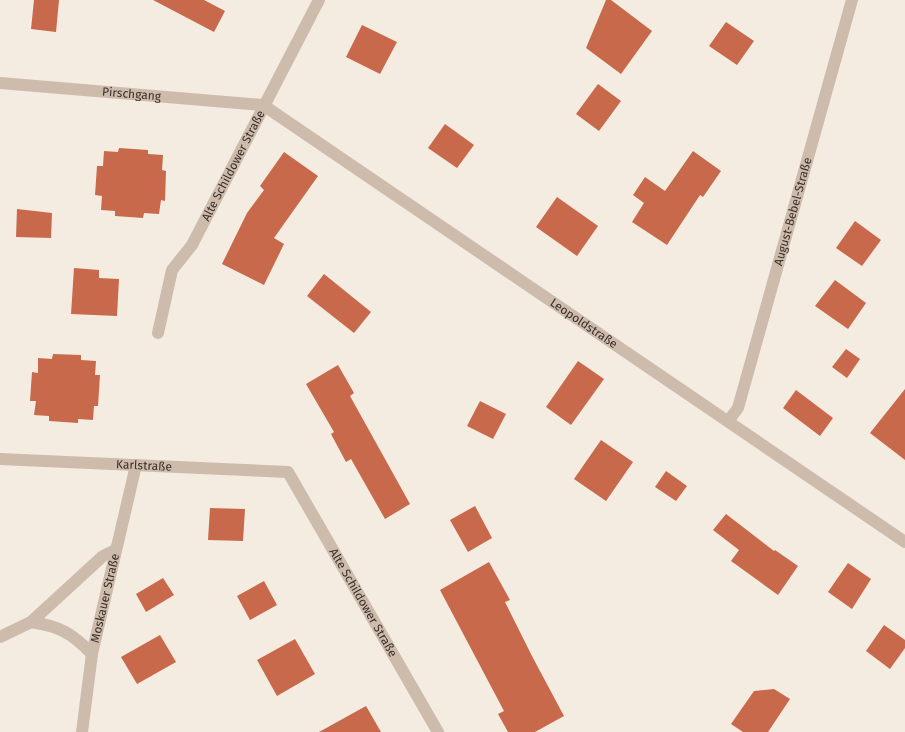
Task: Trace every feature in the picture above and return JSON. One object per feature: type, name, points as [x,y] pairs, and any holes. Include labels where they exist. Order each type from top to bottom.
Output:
[{"type":"street","name":"Alte Schildower Straße","points":[[158,333],[172,270],[192,245],[319,0]]},
{"type":"street","name":"August-Bebel-Straße","points":[[729,420],[738,408],[768,306],[852,0]]},
{"type":"street","name":"Pirschgang","points":[[0,83],[263,105]]},
{"type":"street","name":"Leopoldstraße","points":[[263,105],[729,420],[905,542]]},
{"type":"street","name":"Karlstraße","points":[[0,459],[288,472]]},
{"type":"street","name":"Moskauer Straße","points":[[82,732],[92,654],[136,465]]},
{"type":"street","name":"Alte Schildower Straße","points":[[288,472],[438,732]]},
{"type":"street","points":[[0,638],[30,622],[103,556],[115,550]]},
{"type":"street","points":[[30,622],[49,624],[73,635],[92,654]]},
{"type":"building","points":[[34,0],[59,0],[56,32],[31,29]]},
{"type":"building","points":[[153,0],[204,0],[225,11],[214,32]]},
{"type":"building","points":[[606,0],[611,0],[652,31],[621,74],[586,48]]},
{"type":"building","points":[[726,22],[754,41],[737,65],[709,46]]},
{"type":"building","points":[[362,25],[397,42],[380,74],[346,57]]},
{"type":"building","points":[[598,84],[621,101],[599,131],[576,114]]},
{"type":"building","points":[[445,124],[474,145],[457,168],[428,148]]},
{"type":"building","points":[[119,148],[148,150],[148,154],[163,155],[162,170],[166,171],[165,201],[161,200],[159,214],[144,213],[143,218],[115,216],[115,211],[101,210],[102,196],[95,195],[97,166],[103,166],[104,151],[118,152]]},
{"type":"building","points":[[693,151],[721,171],[703,197],[700,195],[667,245],[632,222],[644,203],[633,195],[645,177],[665,191]]},
{"type":"building","points":[[284,152],[318,176],[274,238],[284,244],[264,285],[222,264],[247,213],[264,190],[260,186]]},
{"type":"building","points":[[557,197],[598,226],[577,256],[536,227]]},
{"type":"building","points":[[17,209],[52,213],[51,238],[16,237]]},
{"type":"building","points":[[855,221],[881,240],[862,266],[836,248]]},
{"type":"building","points":[[74,268],[99,270],[99,278],[119,279],[117,316],[71,314]]},
{"type":"building","points":[[324,274],[371,312],[354,333],[307,296]]},
{"type":"building","points":[[835,280],[866,303],[848,329],[815,306]]},
{"type":"building","points":[[846,349],[860,359],[847,378],[832,367]]},
{"type":"building","points":[[53,354],[81,355],[81,360],[96,361],[95,375],[100,375],[98,406],[94,406],[93,420],[78,419],[78,423],[49,421],[49,416],[34,415],[36,401],[30,401],[32,372],[38,373],[38,358],[52,359]]},
{"type":"building","points":[[578,361],[604,379],[571,425],[546,407]]},
{"type":"building","points":[[338,365],[354,393],[350,396],[410,504],[385,519],[351,459],[346,462],[331,434],[334,432],[306,384]]},
{"type":"building","points":[[905,389],[905,460],[870,433]]},
{"type":"building","points":[[796,390],[833,418],[820,436],[783,408]]},
{"type":"building","points":[[480,401],[506,414],[493,439],[467,426]]},
{"type":"building","points":[[601,440],[633,462],[606,501],[574,479]]},
{"type":"building","points":[[666,471],[687,486],[676,501],[655,487]]},
{"type":"building","points":[[475,506],[492,538],[468,552],[450,520]]},
{"type":"building","points":[[210,508],[245,509],[243,541],[208,540]]},
{"type":"building","points":[[726,514],[774,551],[798,566],[778,595],[731,561],[739,550],[713,530]]},
{"type":"building","points":[[489,562],[510,600],[505,602],[564,716],[535,732],[508,732],[498,714],[504,711],[440,590]]},
{"type":"building","points":[[848,563],[871,579],[852,609],[828,592]]},
{"type":"building","points":[[163,578],[174,595],[146,612],[136,594]]},
{"type":"building","points":[[264,581],[277,605],[250,620],[237,596]]},
{"type":"building","points":[[884,625],[905,640],[905,648],[890,669],[866,651]]},
{"type":"building","points":[[160,635],[176,662],[137,684],[121,657]]},
{"type":"building","points":[[295,639],[315,674],[277,696],[257,660]]},
{"type":"building","points":[[774,689],[790,699],[768,732],[743,732],[731,724],[754,691]]},
{"type":"building","points":[[366,706],[381,732],[319,732]]}]
